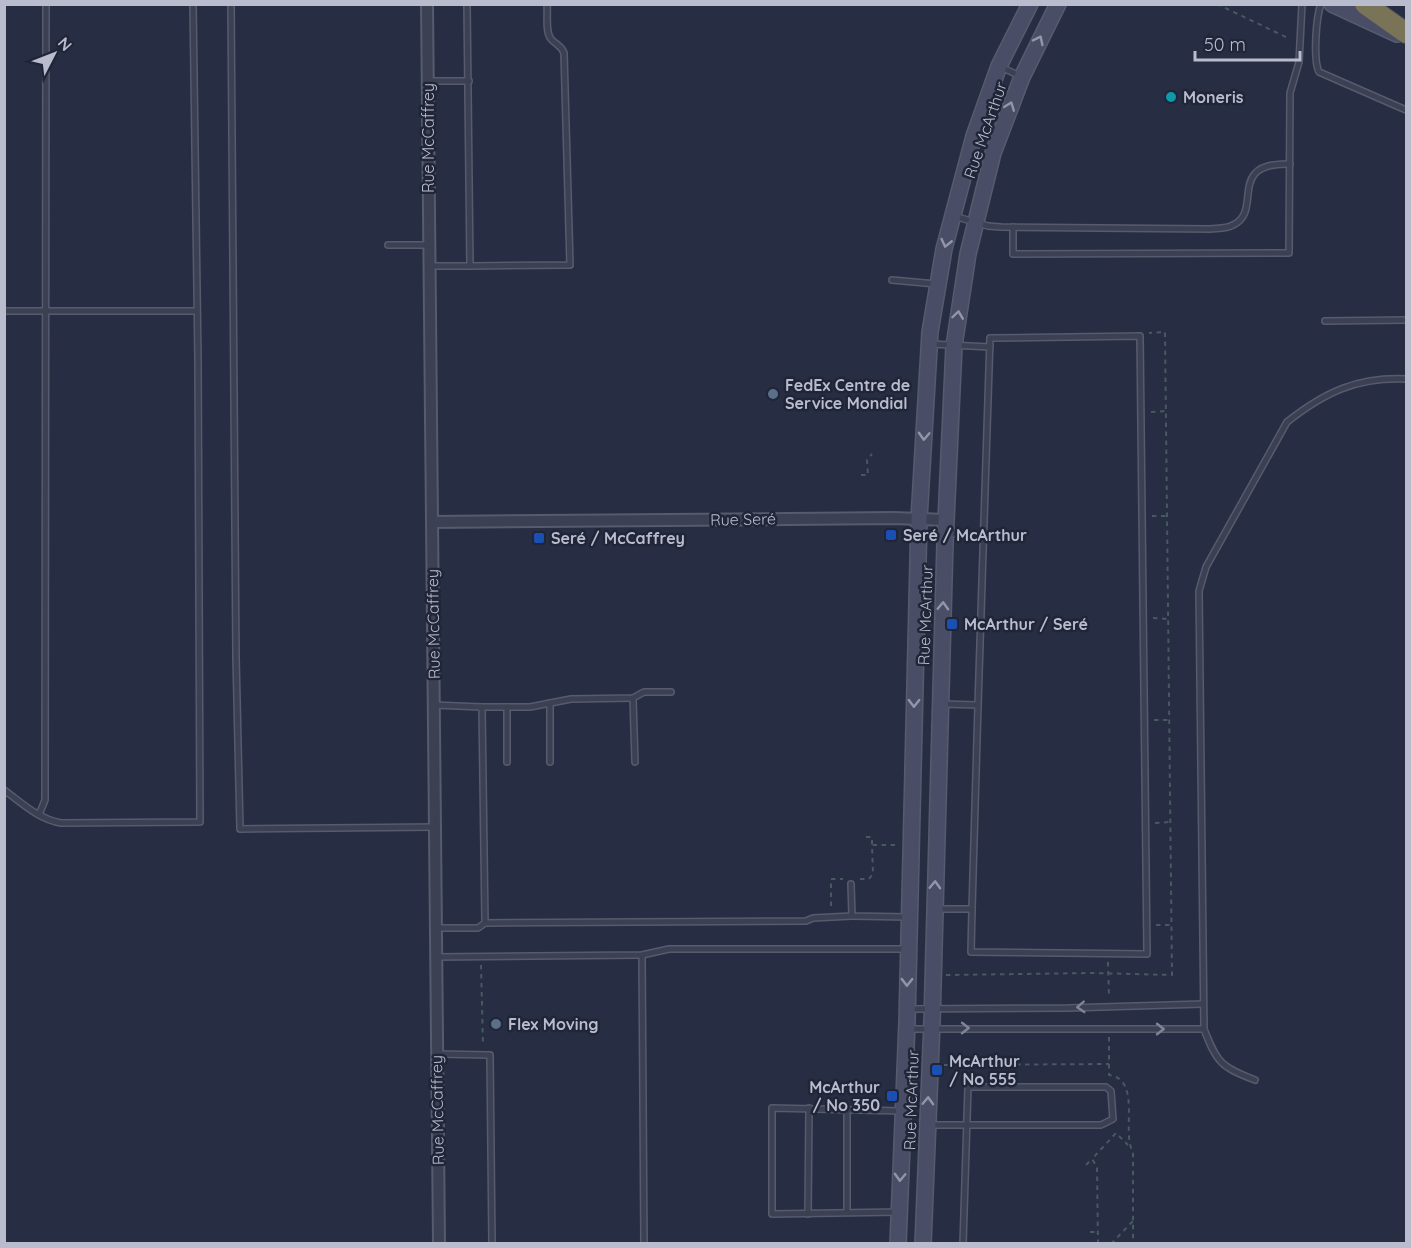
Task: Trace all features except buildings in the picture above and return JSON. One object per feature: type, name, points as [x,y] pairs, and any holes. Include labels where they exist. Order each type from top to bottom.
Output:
[{"type":"highway","points":[[1365,4],[1407,33]]},
{"type":"street","name":"Rue McCaffrey","points":[[427,4],[439,1244]]},
{"type":"street","name":"Rue McArthur","points":[[898,1244],[907,1009],[919,519],[929,344],[952,216],[974,136],[999,66],[1030,4]]},
{"type":"street","name":"Rue McArthur","points":[[923,1244],[932,1029],[946,520],[954,346],[975,222],[993,153],[1022,77],[1058,4]]},
{"type":"street","points":[[1332,4],[1407,38]]},
{"type":"street","name":"Rue Seré","points":[[432,522],[946,520]]},
{"type":"lane","points":[[39,815],[45,800],[46,4]]},
{"type":"lane","points":[[4,790],[52,822],[200,822],[193,4]]},
{"type":"lane","points":[[231,4],[235,577],[240,829],[435,827]]},
{"type":"lane","points":[[467,4],[471,266]]},
{"type":"lane","points":[[429,266],[570,265],[564,53],[560,45],[548,34],[547,4]]},
{"type":"lane","points":[[1013,227],[1013,254],[1289,253],[1290,93],[1299,63],[1302,4]]},
{"type":"lane","points":[[1321,4],[1317,18],[1316,64],[1319,72],[1407,110]]},
{"type":"lane","points":[[999,66],[1022,77]]},
{"type":"lane","points":[[428,81],[469,81]]},
{"type":"lane","points":[[952,216],[994,227],[1199,229],[1227,227],[1236,225],[1242,217],[1256,171],[1269,165],[1290,164]]},
{"type":"lane","points":[[388,245],[429,245]]},
{"type":"lane","points":[[892,280],[938,284]]},
{"type":"lane","points":[[4,311],[197,311]]},
{"type":"lane","points":[[1325,321],[1407,320]]},
{"type":"lane","points":[[1140,336],[1147,954],[971,952],[990,347],[990,338],[1140,336]]},
{"type":"lane","points":[[929,344],[990,347]]},
{"type":"lane","points":[[1256,1080],[1235,1073],[1223,1065],[1213,1053],[1204,1029],[1199,591],[1206,567],[1287,422],[1307,406],[1339,389],[1364,381],[1387,378],[1407,379]]},
{"type":"lane","points":[[946,520],[954,534],[983,536]]},
{"type":"lane","points":[[434,705],[530,707],[571,699],[633,698],[644,692],[671,692]]},
{"type":"lane","points":[[633,698],[635,762]]},
{"type":"lane","points":[[550,703],[550,762]]},
{"type":"lane","points":[[940,704],[978,705]]},
{"type":"lane","points":[[482,707],[485,923]]},
{"type":"lane","points":[[507,707],[507,762]]},
{"type":"lane","points":[[851,881],[852,916]]},
{"type":"lane","points":[[935,909],[972,909]]},
{"type":"lane","points":[[436,928],[478,928],[485,923],[806,921],[813,918],[852,916],[909,917]]},
{"type":"lane","points":[[436,957],[642,955],[669,949],[908,949]]},
{"type":"lane","points":[[642,955],[644,1244]]},
{"type":"lane","points":[[907,1009],[1203,1004]]},
{"type":"lane","points":[[906,1029],[1204,1029]]},
{"type":"lane","points":[[437,1054],[490,1055],[492,1244]]},
{"type":"lane","points":[[927,1125],[967,1125],[1106,1124],[1113,1119],[1112,1095],[1106,1087],[968,1087],[967,1125],[963,1244]]},
{"type":"lane","points":[[899,1212],[772,1214],[772,1108],[903,1111]]},
{"type":"lane","points":[[808,1214],[809,1108]]},
{"type":"lane","points":[[847,1111],[847,1212]]},
{"type":"path","points":[[1216,4],[1294,40]]},
{"type":"path","points":[[1148,412],[1166,411]]},
{"type":"path","points":[[861,475],[868,476],[867,460],[872,454]]},
{"type":"path","points":[[1149,516],[1167,516]]},
{"type":"path","points":[[1150,618],[1168,619]]},
{"type":"path","points":[[1151,720],[1169,720]]},
{"type":"path","points":[[1151,823],[1170,822]]},
{"type":"path","points":[[860,879],[869,879],[873,874],[872,837],[866,837]]},
{"type":"path","points":[[872,845],[900,845]]},
{"type":"path","points":[[831,908],[831,879],[851,881]]},
{"type":"path","points":[[1153,925],[1171,925]]},
{"type":"path","points":[[481,967],[483,1048]]},
{"type":"path","points":[[1109,975],[1109,1001]]},
{"type":"path","points":[[1109,1034],[1109,1075],[1120,1079],[1127,1089],[1128,1145]]},
{"type":"path","points":[[938,1065],[1109,1064]]},
{"type":"path","points":[[1086,1165],[1116,1133],[1133,1152],[1133,1244]]},
{"type":"path","points":[[1092,1159],[1097,1167],[1098,1244]]},
{"type":"path","points":[[1111,1244],[1133,1221]]},
{"type":"path","points":[[1090,1232],[1098,1232]]},
{"type":"place","name":"Moneris","points":[[1171,97]]},
{"type":"place","name":"FedEx Centre de Service Mondial","points":[[773,394]]},
{"type":"place","name":"Seré / McArthur","points":[[891,535]]},
{"type":"place","name":"Seré / McCaffrey","points":[[539,538]]},
{"type":"place","name":"McArthur / Seré","points":[[952,624]]},
{"type":"place","name":"Flex Moving","points":[[496,1024]]},
{"type":"place","name":"McArthur / No 555","points":[[937,1070]]},
{"type":"place","name":"McArthur / No 350","points":[[892,1096]]}]
